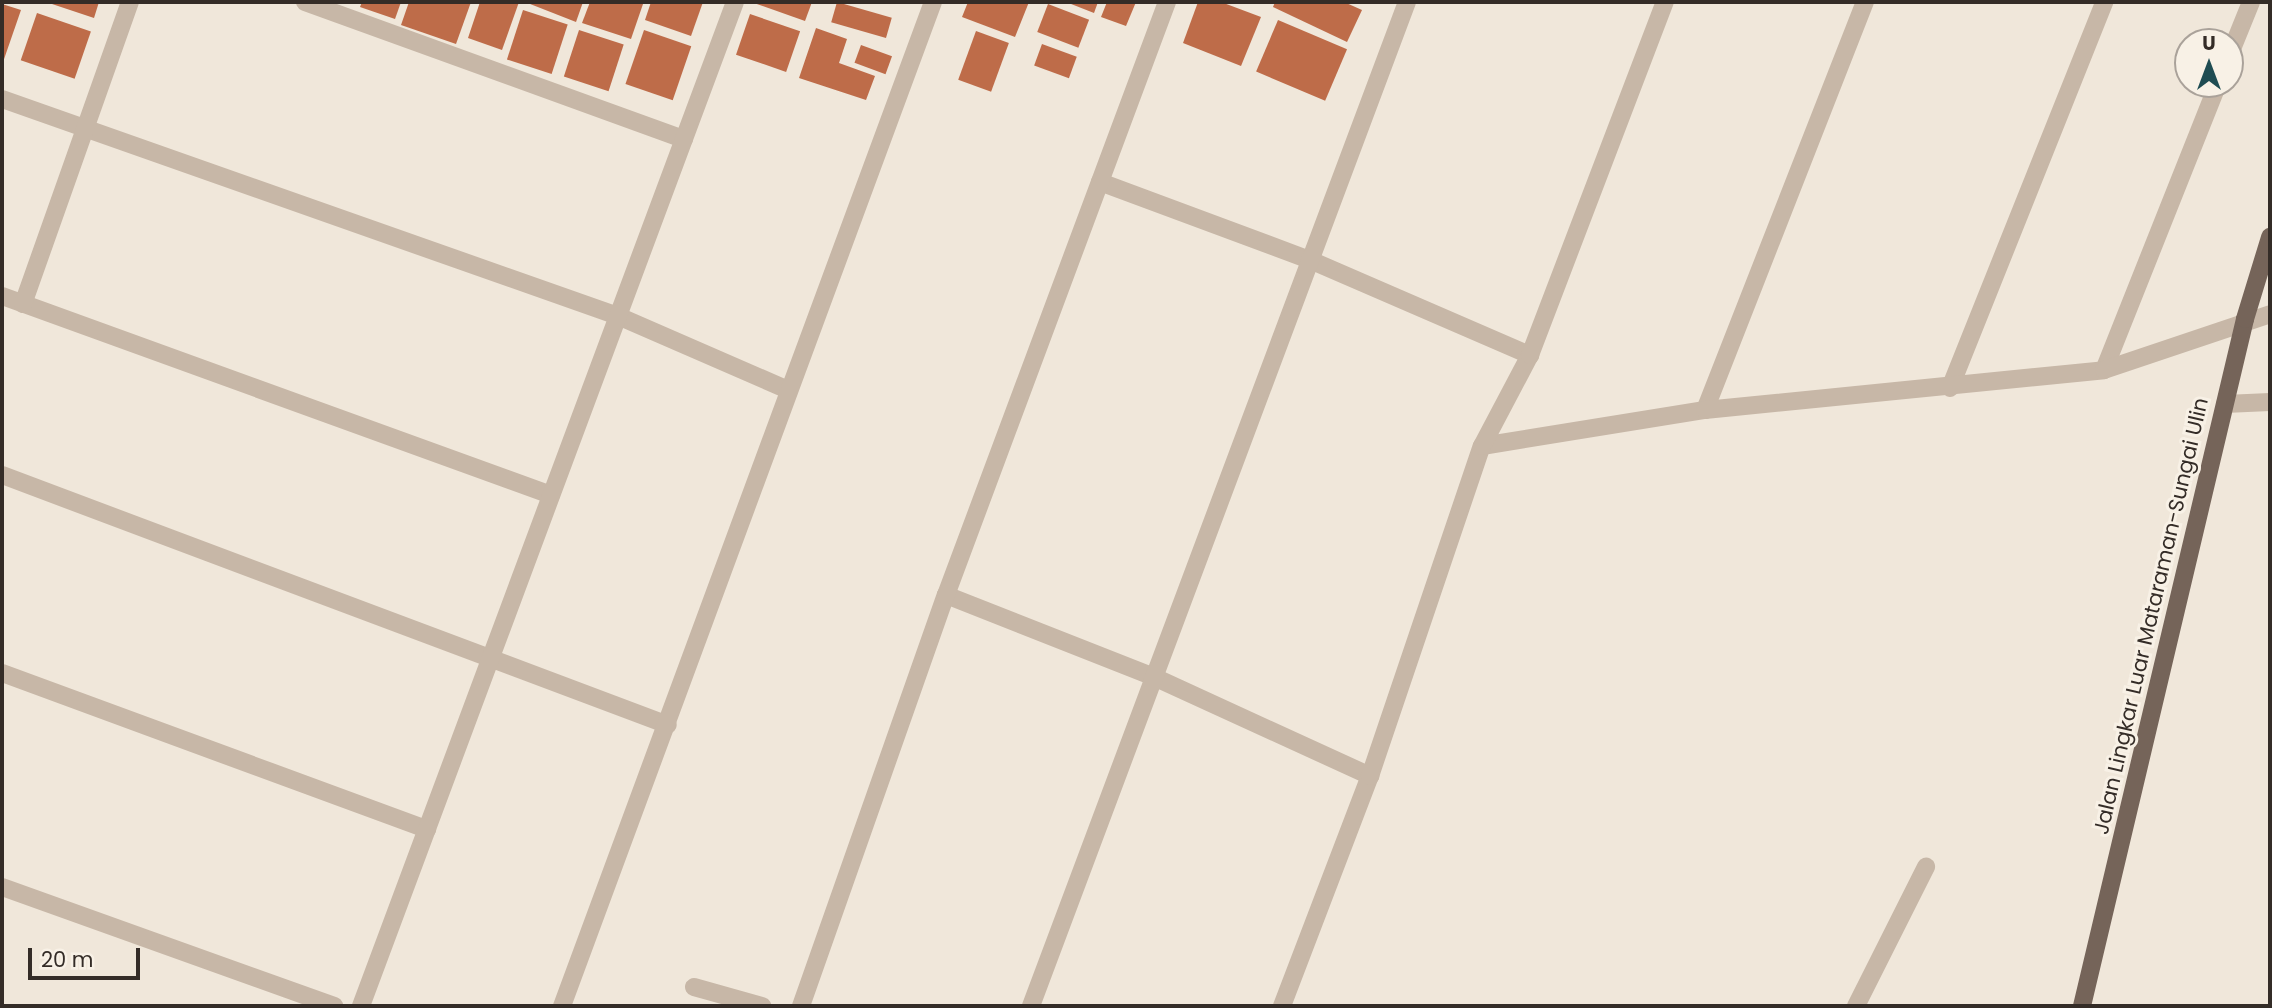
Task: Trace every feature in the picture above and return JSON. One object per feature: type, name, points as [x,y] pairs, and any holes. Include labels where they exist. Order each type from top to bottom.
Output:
[{"type":"main road","name":"Jalan Lingkar Luar Mataraman-Sungai Ulin","points":[[2082,1006],[2245,319],[2270,237]]},
{"type":"street","points":[[23,304],[130,2]]},
{"type":"street","points":[[305,2],[684,139]]},
{"type":"street","points":[[361,1006],[735,2]]},
{"type":"street","points":[[562,1006],[668,725],[786,389],[933,2]]},
{"type":"street","points":[[801,1006],[946,595],[1167,2]]},
{"type":"street","points":[[1031,1006],[1407,2]]},
{"type":"street","points":[[1282,1006],[1370,776],[1482,446],[1530,355],[1665,2]]},
{"type":"street","points":[[1705,410],[1865,2]]},
{"type":"street","points":[[1950,388],[2104,2]]},
{"type":"street","points":[[2240,28],[2251,2]]},
{"type":"street","points":[[2104,370],[2212,98]]},
{"type":"street","points":[[2,99],[618,316],[786,389]]},
{"type":"street","points":[[1100,182],[1310,260],[1530,355]]},
{"type":"street","points":[[2,296],[551,495]]},
{"type":"street","points":[[1482,446],[1705,410],[1950,388],[2104,370],[2245,319],[2270,314]]},
{"type":"street","points":[[2225,404],[2270,402]]},
{"type":"street","points":[[2,475],[668,725]]},
{"type":"street","points":[[946,595],[1154,677],[1370,776]]},
{"type":"street","points":[[2,673],[427,829]]},
{"type":"street","points":[[1856,1006],[1926,867]]},
{"type":"street","points":[[2,887],[334,1006]]},
{"type":"street","points":[[694,987],[762,1006]]},
{"type":"building","points":[[46,2],[99,2],[94,18]]},
{"type":"building","points":[[362,2],[401,2],[395,19],[360,7]]},
{"type":"building","points":[[409,2],[471,2],[456,44],[401,25]]},
{"type":"building","points":[[480,2],[519,2],[502,50],[468,38]]},
{"type":"building","points":[[525,2],[583,2],[576,22]]},
{"type":"building","points":[[590,2],[643,4],[631,39],[582,23]]},
{"type":"building","points":[[651,2],[703,2],[691,36],[645,20]]},
{"type":"building","points":[[751,2],[812,2],[805,21]]},
{"type":"building","points":[[837,2],[892,18],[886,38],[831,22]]},
{"type":"building","points":[[968,2],[1029,2],[1015,37],[962,17]]},
{"type":"building","points":[[1066,2],[1098,2],[1094,13]]},
{"type":"building","points":[[1107,2],[1136,2],[1126,26],[1101,17]]},
{"type":"building","points":[[1198,2],[1221,2],[1261,17],[1241,66],[1183,43]]},
{"type":"building","points":[[1275,2],[1344,2],[1362,10],[1347,42],[1273,7]]},
{"type":"building","points":[[2,4],[21,10],[2,65]]},
{"type":"building","points":[[1048,4],[1089,20],[1078,48],[1037,32]]},
{"type":"building","points":[[523,10],[568,25],[552,74],[507,59]]},
{"type":"building","points":[[37,13],[91,32],[75,79],[21,60]]},
{"type":"building","points":[[750,14],[800,31],[786,72],[736,55]]},
{"type":"building","points":[[1278,20],[1347,49],[1325,101],[1256,72]]},
{"type":"building","points":[[816,28],[847,39],[839,63],[875,76],[866,100],[799,78]]},
{"type":"building","points":[[579,30],[624,45],[609,91],[564,77]]},
{"type":"building","points":[[644,30],[691,46],[673,100],[625,84]]},
{"type":"building","points":[[976,31],[1009,43],[991,92],[958,80]]},
{"type":"building","points":[[1042,44],[1077,57],[1069,78],[1034,66]]},
{"type":"building","points":[[861,45],[892,56],[886,74],[855,63]]}]
